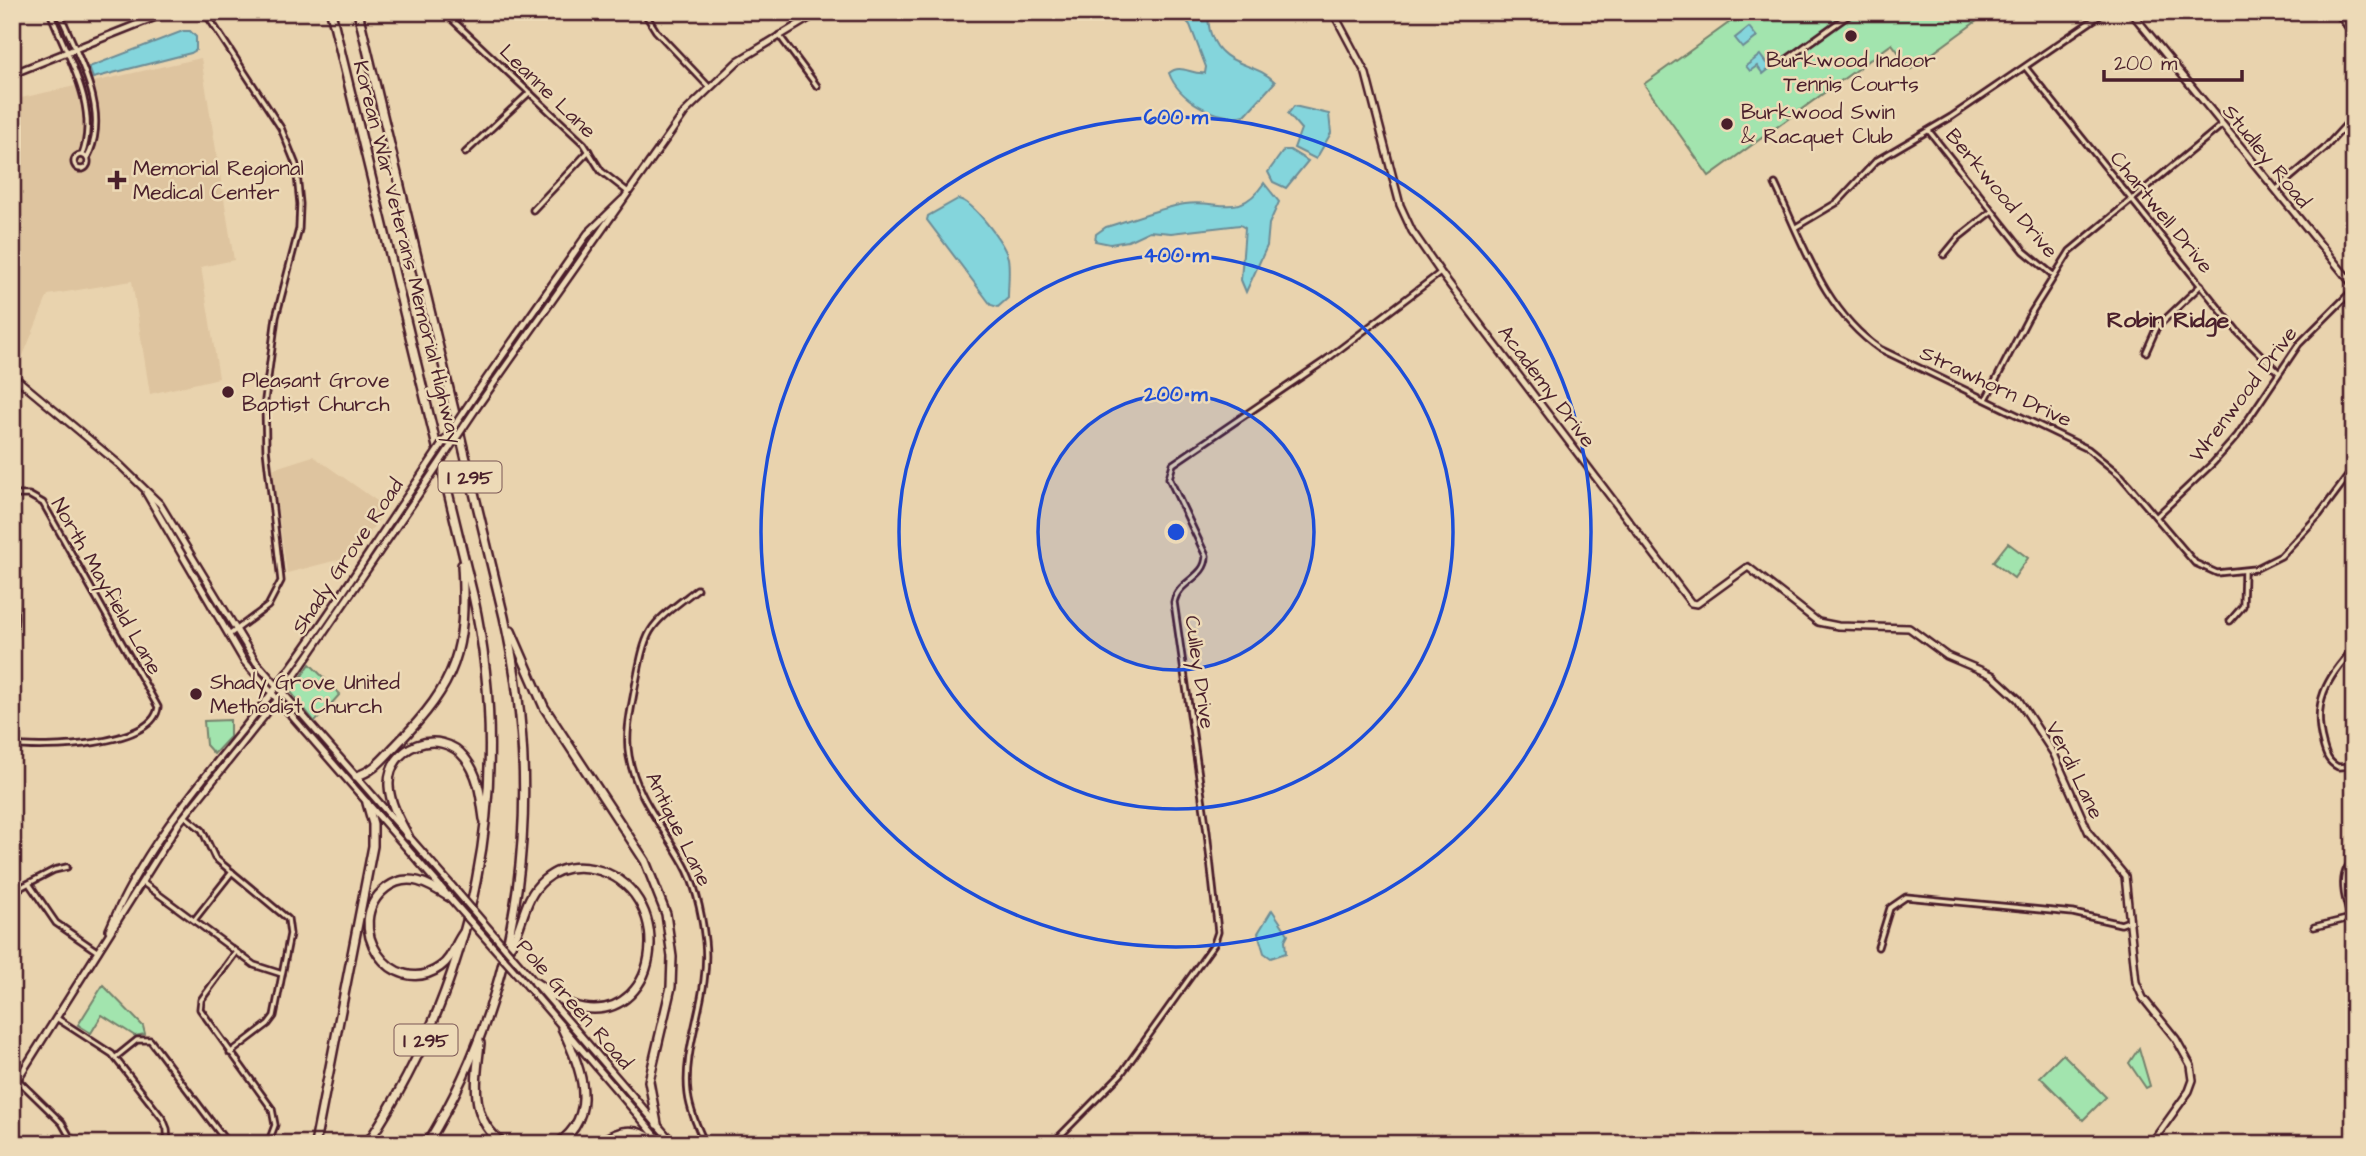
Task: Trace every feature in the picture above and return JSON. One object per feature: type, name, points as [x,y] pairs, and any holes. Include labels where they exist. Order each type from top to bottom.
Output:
[{"type":"highway","name":"Korean War Veterans Memorial Highway","points":[[331,12],[477,614],[487,679],[490,753],[485,832],[466,929],[449,985],[419,1056],[367,1144]]},
{"type":"highway","name":"Korean War Veterans Memorial Highway","points":[[358,12],[503,611],[520,699],[525,771],[523,848],[508,949],[481,1032],[457,1088],[427,1144]]},
{"type":"highway","points":[[356,776],[372,770],[423,718],[448,681],[457,656],[463,618],[461,547]]},
{"type":"highway","points":[[503,611],[544,707],[645,861],[666,914],[671,943],[671,987],[649,1081],[657,1124]]},
{"type":"highway","points":[[408,836],[391,800],[390,776],[403,752],[419,743],[431,741],[450,745],[469,763],[478,784],[485,832]]},
{"type":"highway","points":[[315,1144],[374,842],[367,803]]},
{"type":"highway","points":[[508,949],[517,936],[531,895],[543,881],[558,871],[580,867],[598,870],[621,881],[634,893],[647,916],[651,939],[645,971],[629,993],[609,1006],[589,1008],[567,1002],[536,983]]},
{"type":"highway","points":[[449,897],[417,880],[392,884],[377,896],[369,911],[367,926],[373,947],[393,970],[420,975],[446,962],[466,929]]},
{"type":"highway","points":[[557,1144],[576,1125],[583,1101],[581,1074],[562,1028]]},
{"type":"highway","points":[[481,1032],[476,1088],[478,1108],[486,1127],[504,1144]]},
{"type":"highway","points":[[598,1144],[617,1132],[631,1129],[647,1134],[661,1144]]},
{"type":"main road","points":[[12,74],[66,55],[168,12]]},
{"type":"main road","name":"Shady Grove Road","points":[[12,1088],[185,816],[282,694],[477,407],[685,112],[738,61],[819,12]]},
{"type":"main road","name":"Academy Drive","points":[[1334,12],[1366,74],[1400,205],[1412,231],[1691,603],[1697,604],[1748,567],[1818,622],[1838,626]]},
{"type":"main road","name":"Studley Road","points":[[2131,12],[2354,287]]},
{"type":"main road","name":"Shady Grove Road","points":[[103,946],[133,879],[178,810],[276,687],[588,233],[629,193]]},
{"type":"main road","points":[[522,328],[530,333]]},
{"type":"main road","points":[[12,375],[141,484]]},
{"type":"main road","name":"Pole Green Road","points":[[141,484],[171,518],[236,631],[276,687],[674,1144]]},
{"type":"main road","name":"Pole Green Road","points":[[141,484],[229,636],[271,694],[524,982],[661,1144]]},
{"type":"main road","name":"Verdi Lane","points":[[1838,626],[1909,628],[1940,652],[1985,671],[2010,689],[2054,754],[2088,833],[2125,876],[2131,920],[2133,967],[2139,990],[2185,1052],[2192,1073],[2189,1091],[2151,1144]]},
{"type":"street","points":[[50,12],[87,113],[87,136],[82,155],[74,160],[77,169],[86,167],[95,139],[96,116],[59,12]]},
{"type":"street","points":[[205,12],[281,128],[296,165],[300,191],[299,229],[276,317],[265,400],[266,450],[281,581],[268,606],[229,636]]},
{"type":"street","name":"Leanne Lane","points":[[444,12],[589,151],[601,171],[629,193]]},
{"type":"street","points":[[644,12],[656,31],[709,86]]},
{"type":"street","points":[[1786,60],[1853,12]]},
{"type":"street","points":[[1796,227],[1838,202],[1876,161],[1929,131],[2026,68],[2105,12]]},
{"type":"street","points":[[2336,12],[2354,35]]},
{"type":"street","points":[[779,35],[817,86]]},
{"type":"street","name":"Chartwell Drive","points":[[2026,68],[2257,353],[2278,372]]},
{"type":"street","points":[[465,153],[476,146],[530,92]]},
{"type":"street","points":[[2275,191],[2324,149],[2354,116]]},
{"type":"street","points":[[1986,399],[2053,275],[2070,251],[2222,125]]},
{"type":"street","name":"Berkwood Drive","points":[[1929,131],[2030,257],[2053,275]]},
{"type":"street","points":[[533,210],[589,151]]},
{"type":"street","points":[[82,155],[87,158]]},
{"type":"street","name":"Strawhorn Drive","points":[[1775,184],[1831,300],[1853,328],[1880,349],[2088,449],[2121,476],[2186,554],[2201,567],[2222,574],[2244,571]]},
{"type":"street","points":[[1944,255],[1958,238],[1992,211]]},
{"type":"street","name":"Culley Drive","points":[[1052,1144],[1121,1074],[1214,944],[1218,932],[1207,832],[1174,602],[1180,589],[1203,569],[1206,556],[1168,471],[1172,464],[1323,362],[1441,272]]},
{"type":"street","points":[[2146,352],[2157,327],[2201,285]]},
{"type":"street","name":"Wrenwood Drive","points":[[2156,517],[2193,485],[2237,436],[2278,372],[2305,337],[2354,287]]},
{"type":"street","points":[[2230,621],[2244,607],[2244,571],[2267,565],[2287,551],[2354,468]]},
{"type":"street","name":"North Mayfield Lane","points":[[12,495],[29,495],[43,503],[152,694],[157,712],[140,729],[108,740],[12,745]]},
{"type":"street","points":[[12,536],[15,617],[12,663]]},
{"type":"street","name":"Antique Lane","points":[[697,589],[653,623],[648,632],[633,696],[627,741],[629,758],[642,793],[690,878],[703,925],[705,978],[687,1084],[690,1104],[705,1144]]},
{"type":"street","points":[[2354,649],[2329,676],[2320,699],[2319,725],[2325,750],[2334,766],[2354,766]]},
{"type":"street","points":[[178,810],[202,830],[213,856],[288,919],[290,934],[272,1019],[230,1053]]},
{"type":"street","points":[[2354,860],[2346,867],[2343,877],[2354,929]]},
{"type":"street","points":[[12,892],[30,885],[54,870],[67,867]]},
{"type":"street","points":[[195,919],[232,872]]},
{"type":"street","points":[[142,882],[258,968],[282,974]]},
{"type":"street","points":[[30,885],[56,923],[98,952]]},
{"type":"street","points":[[1878,947],[1890,908],[1906,897],[2073,913],[2121,924],[2131,920]]},
{"type":"street","points":[[2314,927],[2351,918]]},
{"type":"street","points":[[236,952],[200,1006],[202,1017],[274,1114],[275,1129],[268,1144]]},
{"type":"street","points":[[58,1019],[116,1058],[163,1119],[168,1144]]},
{"type":"street","points":[[116,1058],[137,1040],[150,1040],[228,1144]]},
{"type":"street","points":[[18,1080],[61,1123],[74,1144]]},
{"type":"shaded area","name":"Memorial Regional Medical Center","points":[[201,58],[234,260],[201,267],[219,378],[150,394],[132,281],[48,295],[18,368],[12,362],[12,100]]},
{"type":"shaded area","points":[[313,456],[387,508],[353,556],[287,573],[272,469]]},
{"type":"green space","name":"Burkwood Swin & Racquet Club","points":[[1744,12],[1989,12],[1911,69],[1892,44],[1709,176],[1644,84]]},
{"type":"green space","points":[[2008,543],[2028,558],[2014,578],[1993,562]]},
{"type":"green space","points":[[310,664],[340,694],[315,722],[291,692]]},
{"type":"green space","points":[[230,720],[230,737],[214,754],[206,745],[204,721]]},
{"type":"green space","points":[[103,985],[143,1026],[145,1034],[135,1036],[102,1015],[91,1033],[78,1025]]},
{"type":"green space","points":[[2139,1048],[2150,1086],[2146,1088],[2129,1063]]},
{"type":"green space","points":[[2063,1054],[2106,1097],[2083,1120],[2040,1077]]},
{"type":"water","points":[[1179,12],[1207,12],[1209,29],[1223,53],[1267,75],[1275,82],[1245,115],[1211,112],[1190,100],[1174,83],[1169,73],[1173,70],[1205,73],[1206,67],[1190,25]]},
{"type":"water","points":[[1749,27],[1757,37],[1743,48],[1735,38]]},
{"type":"water","points":[[183,31],[190,31],[196,37],[196,50],[191,53],[93,78],[89,67]]},
{"type":"water","points":[[1760,55],[1766,63],[1770,60],[1774,65],[1763,74],[1757,66],[1750,71],[1746,66]]},
{"type":"water","points":[[1294,106],[1329,114],[1331,133],[1316,159],[1294,148],[1301,129],[1288,114]]},
{"type":"water","points":[[1284,150],[1290,150],[1308,161],[1286,188],[1273,182],[1268,172]]},
{"type":"water","points":[[1264,183],[1279,202],[1269,224],[1267,246],[1246,292],[1241,280],[1245,228],[1240,225],[1171,233],[1149,231],[1128,241],[1110,244],[1095,241],[1096,234],[1106,227],[1165,208],[1197,203],[1237,205],[1255,194]]},
{"type":"water","points":[[958,199],[972,207],[987,224],[1008,258],[1008,298],[998,307],[991,305],[927,220],[928,216]]},
{"type":"water","points":[[1272,910],[1288,934],[1285,940],[1286,953],[1271,958],[1264,953],[1258,933]]},
{"type":"place","name":"Burkwood Indoor Tennis Courts","points":[[1851,36]]},
{"type":"place","name":"Burkwood Swin & Racquet Club","points":[[1727,124]]},
{"type":"place","name":"Memorial Regional Medical Center","points":[[117,180]]},
{"type":"place","name":"Pleasant Grove Baptist Church","points":[[228,392]]},
{"type":"place","name":"Shady Grove United Methodist Church","points":[[196,694]]},
{"type":"district","name":"Robin Ridge","points":[[2168,319]]}]
